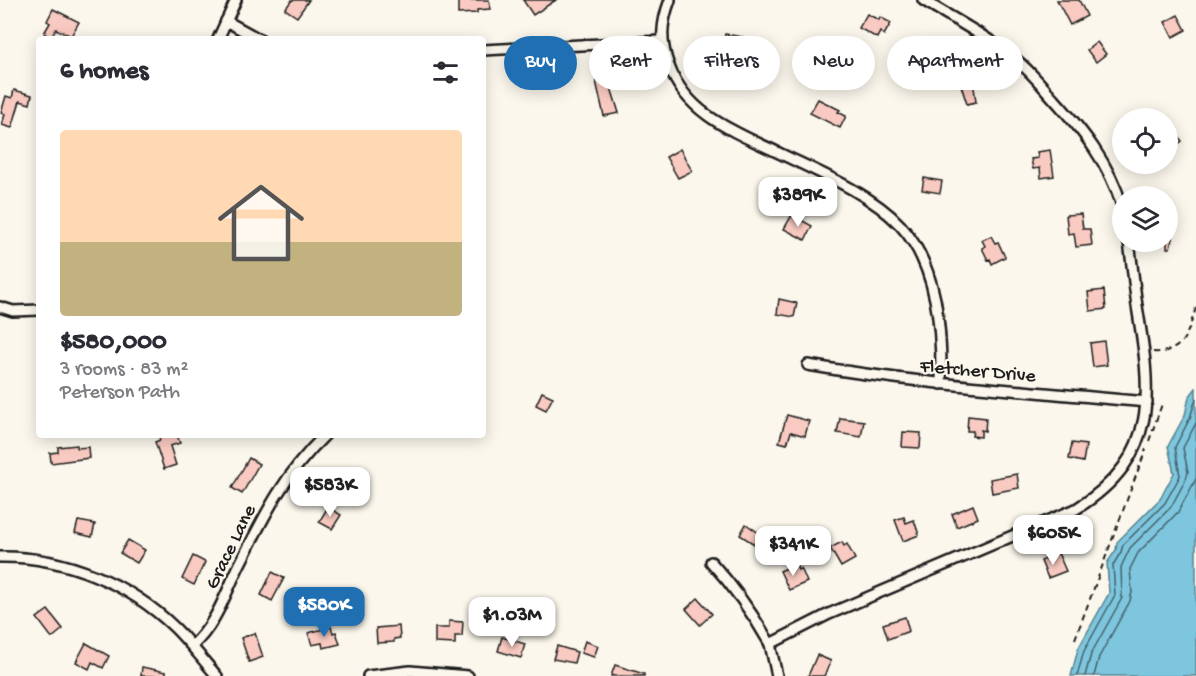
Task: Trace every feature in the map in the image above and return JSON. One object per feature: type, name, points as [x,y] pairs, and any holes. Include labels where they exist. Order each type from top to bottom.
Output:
[{"type":"street","points":[[219,36],[236,0]]},
{"type":"street","points":[[662,36],[670,0]]},
{"type":"street","points":[[923,0],[1005,51],[1036,78],[1090,141],[1116,186]]},
{"type":"street","points":[[226,21],[254,36]]},
{"type":"street","points":[[486,50],[589,45]]},
{"type":"street","points":[[671,70],[675,82],[694,105],[724,127],[843,185],[874,204],[900,225],[918,251],[935,296],[941,354],[941,384]]},
{"type":"street","points":[[770,644],[829,614],[1076,509],[1092,499],[1116,477],[1127,461],[1139,435],[1147,402],[1145,351],[1130,252]]},
{"type":"street","points":[[0,307],[13,310],[36,310]]},
{"type":"street","name":"Fletcher Drive","points":[[808,365],[882,378],[1147,402]]},
{"type":"street","name":"Grace Lane","points":[[192,646],[210,627],[278,490],[304,456],[322,438]]},
{"type":"street","points":[[0,557],[60,564],[106,580],[157,612],[192,646],[217,676]]},
{"type":"street","points":[[711,562],[732,585],[770,644],[777,676]]},
{"type":"street","points":[[368,676],[410,671],[468,676]]},
{"type":"path","points":[[1145,351],[1158,352],[1176,348],[1187,334],[1196,308]]},
{"type":"path","points":[[1075,639],[1162,404]]},
{"type":"water","points":[[1196,388],[1196,676],[1071,676],[1078,649],[1109,593],[1107,563],[1116,550],[1117,542],[1160,499],[1174,473],[1168,446],[1185,415],[1189,397]]},
{"type":"building","points":[[292,0],[309,0],[297,17],[285,9]]},
{"type":"building","points":[[458,0],[489,0],[490,9],[477,10],[477,13],[458,14]]},
{"type":"building","points":[[523,0],[556,0],[533,15]]},
{"type":"building","points":[[1057,0],[1079,0],[1087,16],[1070,25]]},
{"type":"building","points":[[53,9],[79,22],[71,36],[56,29],[52,36],[48,36],[44,33],[50,23],[47,21]]},
{"type":"building","points":[[867,14],[891,23],[884,35],[880,32],[877,38],[859,28]]},
{"type":"building","points":[[1178,15],[1186,30],[1173,37],[1165,22]]},
{"type":"building","points":[[1097,42],[1106,54],[1096,62],[1087,50]]},
{"type":"building","points":[[14,90],[32,95],[30,104],[20,101],[12,128],[2,125],[5,114],[1,113],[6,96],[12,98]]},
{"type":"building","points":[[598,90],[612,90],[619,113],[604,116]]},
{"type":"building","points":[[962,90],[974,90],[976,102],[967,104]]},
{"type":"building","points":[[818,99],[840,110],[838,112],[846,116],[840,128],[810,113]]},
{"type":"building","points":[[680,149],[692,171],[678,178],[666,157]]},
{"type":"building","points":[[1050,150],[1054,176],[1041,178],[1040,168],[1033,169],[1031,159],[1038,158],[1037,152]]},
{"type":"building","points":[[924,178],[942,181],[940,193],[922,190]]},
{"type":"building","points":[[1081,214],[1083,229],[1090,229],[1092,245],[1076,247],[1074,233],[1068,234],[1066,215]]},
{"type":"building","points":[[792,215],[812,226],[805,240],[784,229]]},
{"type":"building","points":[[991,236],[995,243],[998,242],[1005,257],[992,264],[982,248],[985,246],[982,240]]},
{"type":"building","points":[[1104,290],[1106,309],[1090,311],[1088,292]]},
{"type":"building","points":[[779,299],[797,303],[794,317],[777,314]]},
{"type":"building","points":[[1104,341],[1107,365],[1093,367],[1090,343]]},
{"type":"building","points":[[542,392],[553,397],[546,410],[536,405]]},
{"type":"building","points":[[787,415],[809,421],[805,436],[791,432],[787,444],[779,442]]},
{"type":"building","points":[[968,416],[986,418],[985,431],[981,430],[981,437],[972,436],[973,431],[967,431]]},
{"type":"building","points":[[840,418],[864,421],[861,437],[837,433]]},
{"type":"building","points":[[903,432],[921,433],[920,448],[902,447]]},
{"type":"building","points":[[159,438],[178,438],[180,443],[170,446],[176,465],[164,469],[155,442],[160,440]]},
{"type":"building","points":[[1072,443],[1086,445],[1083,462],[1069,459]]},
{"type":"building","points":[[77,445],[77,448],[88,447],[89,458],[51,463],[50,453],[58,452],[58,447]]},
{"type":"building","points":[[249,458],[259,464],[242,494],[232,488]]},
{"type":"building","points":[[1017,474],[1019,488],[992,493],[990,479]]},
{"type":"building","points":[[973,505],[978,518],[957,527],[952,514]]},
{"type":"building","points":[[328,507],[341,515],[332,529],[319,522]]},
{"type":"building","points":[[904,517],[906,523],[914,520],[919,535],[903,541],[895,520]]},
{"type":"building","points":[[78,521],[95,524],[92,537],[75,533]]},
{"type":"building","points":[[746,524],[776,545],[770,554],[740,535]]},
{"type":"building","points":[[128,540],[145,550],[137,563],[120,553]]},
{"type":"building","points":[[842,542],[844,546],[847,544],[855,559],[841,567],[830,548]]},
{"type":"building","points":[[1058,553],[1066,571],[1048,578],[1041,561]]},
{"type":"building","points":[[193,556],[205,562],[194,585],[182,579]]},
{"type":"building","points":[[796,564],[798,570],[801,568],[807,582],[789,590],[780,571]]},
{"type":"building","points":[[272,572],[284,578],[272,601],[261,595]]},
{"type":"building","points":[[698,598],[712,614],[700,625],[686,609]]},
{"type":"building","points":[[48,610],[63,629],[52,638],[37,618]]},
{"type":"building","points":[[905,617],[909,631],[888,639],[883,624]]},
{"type":"building","points":[[449,621],[463,622],[462,636],[455,636],[455,644],[435,643],[435,628],[449,628]]},
{"type":"building","points":[[399,626],[400,638],[394,639],[394,642],[377,643],[376,628]]},
{"type":"building","points":[[331,627],[333,633],[336,632],[340,644],[323,648],[322,643],[312,645],[308,633]]},
{"type":"building","points":[[255,633],[263,657],[249,662],[241,638]]},
{"type":"building","points":[[502,637],[525,644],[521,658],[498,651]]},
{"type":"building","points":[[585,641],[598,646],[594,657],[581,653]]},
{"type":"building","points":[[86,643],[109,656],[103,668],[92,662],[89,669],[76,662]]},
{"type":"building","points":[[557,646],[577,652],[574,663],[553,659]]},
{"type":"building","points":[[817,655],[831,661],[824,676],[808,676]]},
{"type":"building","points":[[615,665],[644,674],[644,676],[611,676]]},
{"type":"building","points":[[142,667],[166,672],[166,676],[141,676]]}]
